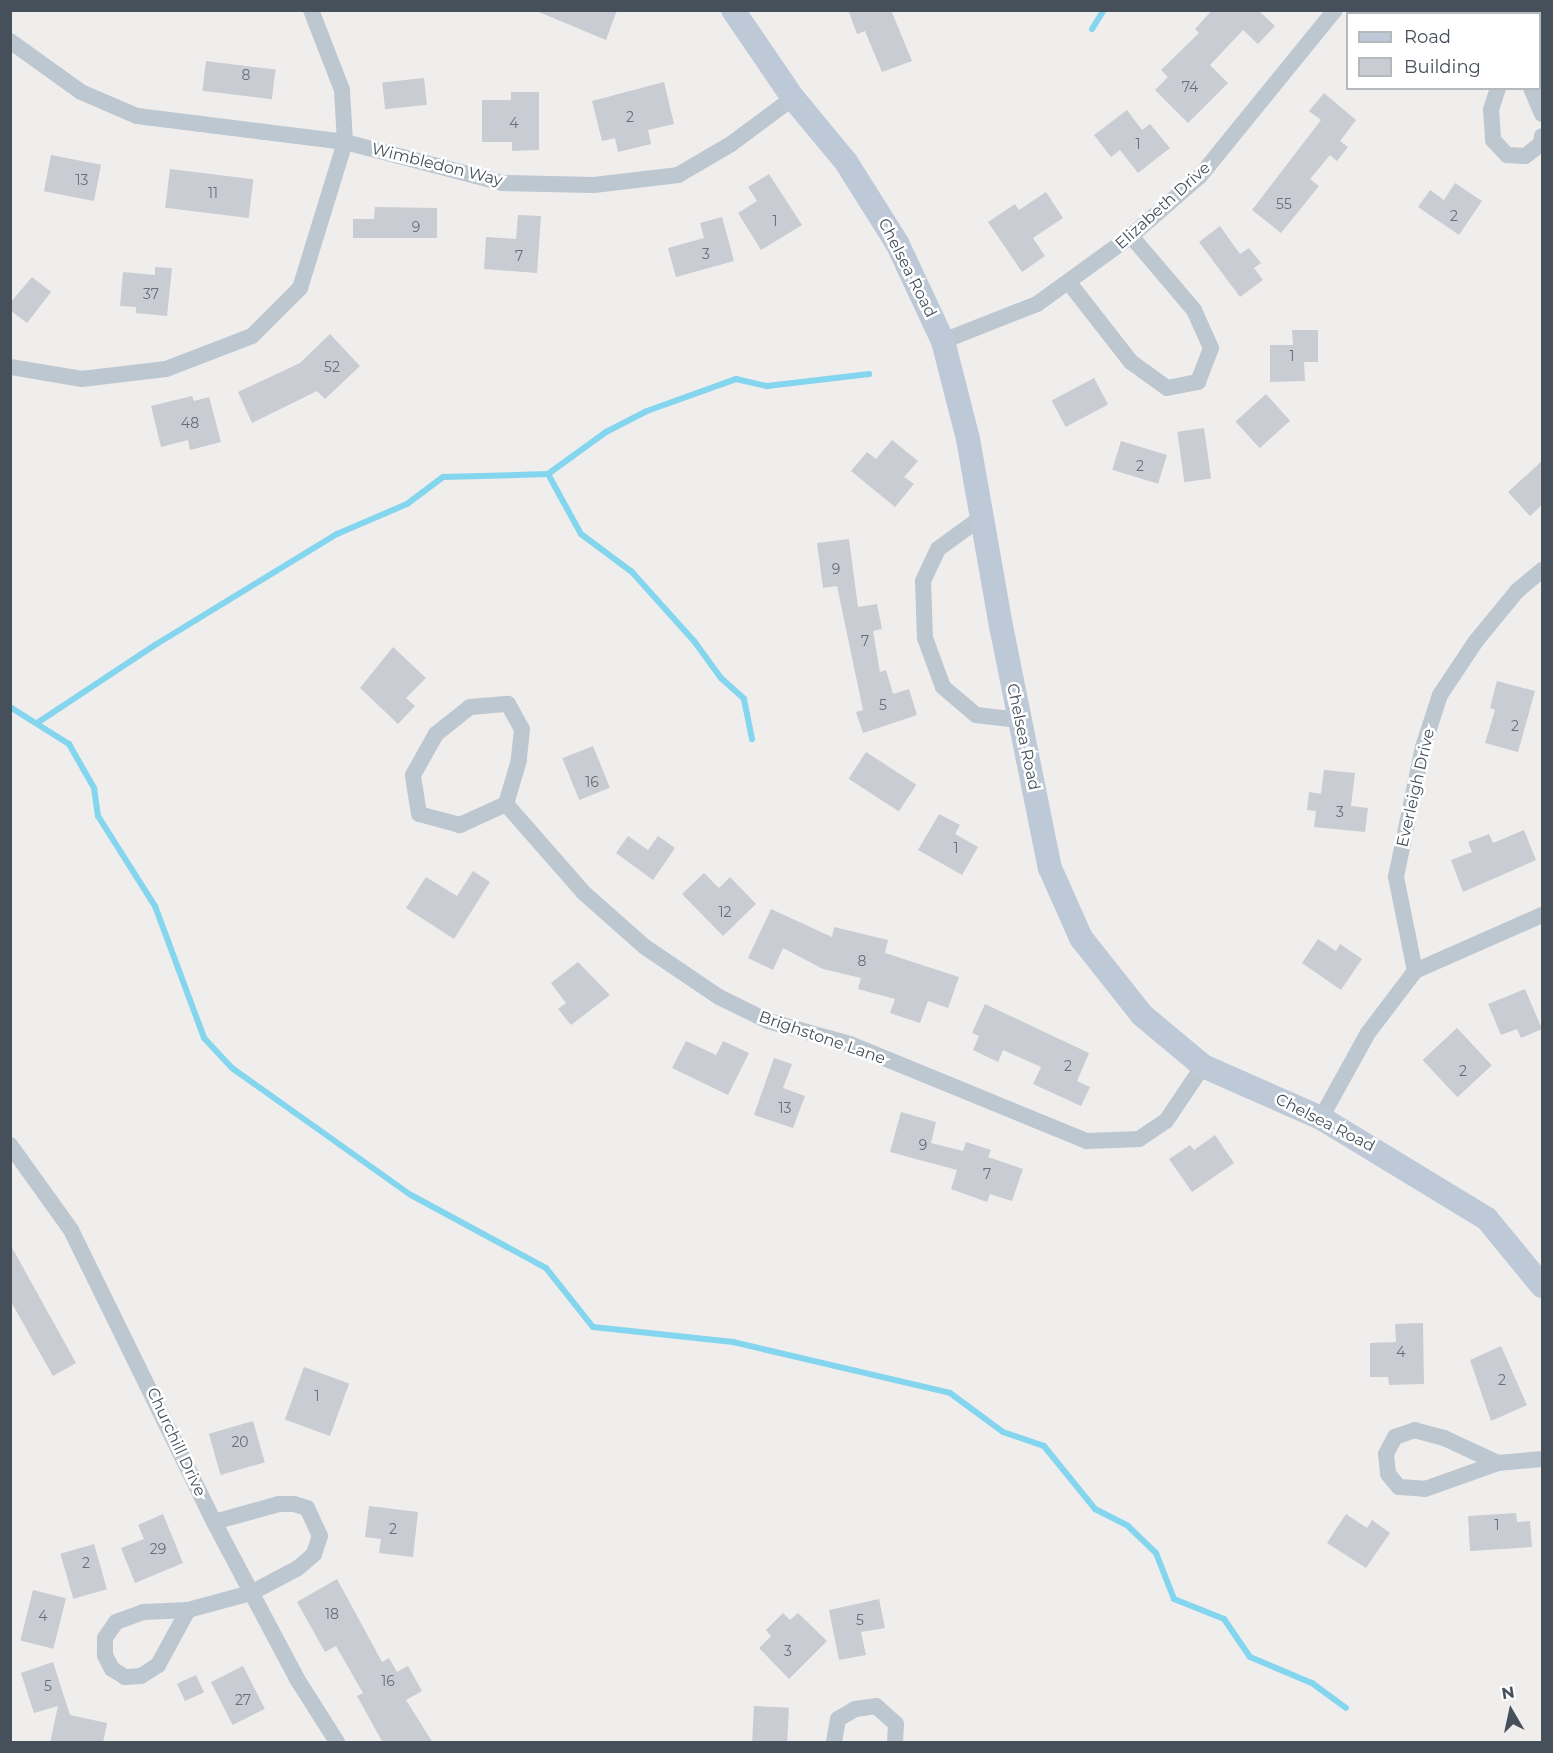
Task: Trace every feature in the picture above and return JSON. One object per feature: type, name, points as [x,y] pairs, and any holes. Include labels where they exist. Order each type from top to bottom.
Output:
[{"type":"street","points":[[10,367],[82,379],[166,369],[252,336],[300,288],[345,142],[342,90],[311,10]]},
{"type":"street","name":"Chelsea Road","points":[[733,10],[793,98],[846,162],[897,243],[943,341],[968,439],[1019,720],[1050,868],[1081,938],[1143,1016],[1203,1066],[1322,1118],[1487,1219],[1542,1286]]},
{"type":"street","name":"Elizabeth Drive","points":[[943,341],[1015,314],[1070,284],[1131,236],[1200,176],[1335,10]]},
{"type":"street","name":"Wimbledon Way","points":[[10,41],[81,92],[137,116],[345,142],[502,183],[594,185],[678,175],[731,144],[793,98]]},
{"type":"street","points":[[1497,90],[1491,109],[1493,140],[1507,155],[1525,156],[1541,144],[1542,136]]},
{"type":"street","points":[[1532,90],[1542,114]]},
{"type":"street","points":[[1070,284],[1131,362],[1167,388],[1198,382],[1210,348],[1194,310],[1131,236]]},
{"type":"street","points":[[982,517],[938,549],[922,581],[925,638],[943,687],[976,715],[1019,720]]},
{"type":"street","name":"Everleigh Drive","points":[[1415,971],[1396,877],[1422,747],[1440,695],[1476,640],[1517,591],[1542,570]]},
{"type":"street","points":[[508,704],[522,729],[519,760],[506,804],[460,825],[419,814],[413,775],[436,734],[470,707],[508,704]]},
{"type":"street","name":"Brighstone Lane","points":[[506,804],[584,894],[645,947],[719,997],[768,1021],[850,1044],[1077,1138],[1087,1141],[1139,1139],[1166,1121],[1203,1066]]},
{"type":"street","points":[[1322,1118],[1368,1033],[1415,971],[1542,915]]},
{"type":"street","name":"Churchill Drive","points":[[10,1145],[71,1230],[214,1522],[251,1593],[337,1743]]},
{"type":"street","points":[[1498,1463],[1444,1438],[1415,1430],[1395,1437],[1386,1454],[1388,1474],[1399,1487],[1425,1489],[1498,1463],[1542,1459]]},
{"type":"street","points":[[188,1610],[158,1665],[133,1676],[124,1677],[112,1669],[105,1655],[105,1638],[116,1622],[144,1612],[188,1610],[251,1593],[298,1568],[314,1554],[320,1536],[307,1508],[279,1504],[214,1522]]},
{"type":"street","points":[[834,1743],[838,1719],[855,1709],[876,1706],[896,1724],[895,1743]]},
{"type":"building","points":[[534,10],[617,10],[606,40]]},
{"type":"building","points":[[848,10],[891,10],[912,61],[882,72],[865,31],[857,34]]},
{"type":"building","points":[[1212,10],[1258,10],[1275,26],[1258,44],[1243,30],[1210,65],[1228,83],[1188,123],[1155,90],[1168,77],[1161,70],[1199,33],[1195,29]]},
{"type":"building","points":[[206,61],[275,70],[272,99],[202,91]]},
{"type":"building","points":[[424,78],[427,105],[385,109],[382,82]]},
{"type":"building","points":[[664,82],[674,124],[648,130],[651,144],[618,152],[615,138],[602,141],[592,101]]},
{"type":"building","points":[[511,92],[539,92],[539,150],[512,151],[512,142],[482,142],[482,100],[511,100]]},
{"type":"building","points":[[1324,93],[1356,120],[1340,141],[1348,147],[1337,161],[1330,155],[1310,179],[1319,186],[1281,233],[1252,210],[1321,120],[1309,111]]},
{"type":"building","points":[[1127,110],[1142,130],[1150,124],[1170,148],[1138,173],[1120,150],[1111,157],[1094,135]]},
{"type":"building","points":[[51,155],[101,165],[94,201],[44,191]]},
{"type":"building","points":[[170,169],[253,179],[249,218],[165,208]]},
{"type":"building","points":[[769,174],[802,225],[761,250],[738,213],[757,201],[748,187]]},
{"type":"building","points":[[1455,183],[1482,201],[1459,235],[1418,207],[1430,190],[1444,200]]},
{"type":"building","points":[[1046,192],[1063,218],[1033,238],[1045,256],[1022,272],[988,222],[1015,204],[1019,210]]},
{"type":"building","points":[[375,207],[437,208],[437,238],[353,238],[353,219],[374,219]]},
{"type":"building","points":[[518,215],[541,216],[537,273],[484,269],[486,237],[516,239]]},
{"type":"building","points":[[722,217],[734,261],[676,277],[668,248],[704,238],[700,223]]},
{"type":"building","points":[[1220,226],[1240,254],[1249,248],[1261,263],[1254,268],[1263,280],[1240,297],[1199,242]]},
{"type":"building","points":[[155,267],[172,268],[167,316],[136,313],[136,307],[120,306],[123,272],[155,275]]},
{"type":"building","points":[[32,277],[51,292],[27,323],[10,310],[10,303]]},
{"type":"building","points":[[1292,330],[1318,330],[1318,362],[1304,362],[1305,381],[1270,382],[1270,345],[1293,345]]},
{"type":"building","points":[[330,334],[360,366],[325,399],[317,391],[252,423],[238,392],[300,363]]},
{"type":"building","points":[[1094,378],[1108,404],[1066,427],[1052,401]]},
{"type":"building","points":[[1266,394],[1290,421],[1260,448],[1236,421]]},
{"type":"building","points":[[192,396],[194,401],[209,397],[221,442],[190,450],[188,440],[161,447],[151,406]]},
{"type":"building","points":[[1204,428],[1211,479],[1184,482],[1177,432]]},
{"type":"building","points":[[892,440],[918,461],[904,477],[914,484],[895,507],[851,471],[867,452],[876,459]]},
{"type":"building","points":[[1121,441],[1167,455],[1158,484],[1112,470]]},
{"type":"building","points":[[1542,461],[1542,505],[1530,516],[1508,492]]},
{"type":"building","points":[[849,539],[858,607],[877,604],[882,629],[873,631],[880,672],[886,670],[893,694],[909,689],[917,715],[863,733],[856,712],[863,710],[837,586],[823,588],[817,543]]},
{"type":"building","points":[[393,647],[426,678],[406,698],[415,706],[398,724],[360,688]]},
{"type":"building","points":[[1497,681],[1535,691],[1518,752],[1485,743],[1495,710],[1490,708]]},
{"type":"building","points":[[593,746],[610,788],[579,800],[562,758]]},
{"type":"building","points":[[866,752],[916,785],[899,812],[849,779]]},
{"type":"building","points":[[1324,770],[1355,773],[1351,806],[1368,808],[1365,832],[1314,827],[1316,811],[1307,810],[1309,792],[1321,794]]},
{"type":"building","points":[[939,814],[960,825],[955,834],[978,847],[962,875],[918,850]]},
{"type":"building","points":[[1524,830],[1536,860],[1463,892],[1451,860],[1472,852],[1468,842],[1489,834],[1493,843]]},
{"type":"building","points":[[628,836],[648,850],[658,836],[675,848],[653,880],[616,853]]},
{"type":"building","points":[[473,871],[490,882],[454,939],[406,908],[426,877],[457,896]]},
{"type":"building","points":[[704,873],[719,888],[730,877],[756,904],[723,936],[682,894]]},
{"type":"building","points":[[771,909],[832,937],[834,927],[888,940],[885,953],[959,977],[948,1008],[928,1001],[920,1023],[890,1013],[895,999],[858,989],[861,978],[823,969],[783,948],[773,970],[748,958]]},
{"type":"building","points":[[1318,939],[1336,951],[1340,944],[1362,959],[1341,990],[1302,963]]},
{"type":"building","points":[[578,962],[610,995],[571,1025],[558,1009],[566,1003],[551,983]]},
{"type":"building","points":[[1525,989],[1542,1029],[1521,1038],[1517,1029],[1501,1035],[1488,1004]]},
{"type":"building","points":[[985,1004],[1089,1053],[1077,1081],[1090,1087],[1081,1106],[1033,1084],[1041,1067],[1003,1050],[998,1062],[973,1050],[979,1036],[972,1033]]},
{"type":"building","points":[[1457,1028],[1492,1065],[1457,1097],[1423,1060]]},
{"type":"building","points":[[686,1041],[716,1055],[723,1041],[749,1053],[728,1095],[672,1068]]},
{"type":"building","points":[[774,1058],[792,1064],[783,1088],[805,1096],[793,1128],[754,1115]]},
{"type":"building","points":[[901,1112],[936,1122],[931,1143],[963,1151],[966,1142],[991,1150],[988,1157],[1023,1169],[1012,1201],[990,1194],[987,1202],[951,1189],[957,1170],[890,1152]]},
{"type":"building","points":[[1215,1135],[1234,1163],[1192,1192],[1169,1159],[1190,1145],[1194,1150]]},
{"type":"building","points":[[10,1244],[76,1363],[53,1376],[10,1300]]},
{"type":"building","points":[[1423,1323],[1424,1384],[1389,1385],[1388,1377],[1370,1377],[1370,1343],[1396,1342],[1395,1324]]},
{"type":"building","points":[[1501,1346],[1527,1405],[1491,1421],[1470,1360]]},
{"type":"building","points":[[304,1367],[349,1383],[330,1436],[285,1420]]},
{"type":"building","points":[[253,1421],[265,1462],[221,1475],[209,1434]]},
{"type":"building","points":[[369,1506],[418,1512],[413,1557],[379,1553],[381,1539],[365,1537]]},
{"type":"building","points":[[1516,1513],[1517,1522],[1530,1521],[1532,1547],[1470,1551],[1468,1516]]},
{"type":"building","points":[[163,1514],[183,1563],[135,1583],[121,1548],[144,1539],[138,1525]]},
{"type":"building","points":[[1346,1514],[1367,1528],[1372,1520],[1390,1533],[1366,1568],[1327,1543]]},
{"type":"building","points":[[94,1544],[107,1589],[73,1599],[60,1554]]},
{"type":"building","points":[[337,1579],[382,1662],[389,1658],[397,1672],[408,1666],[422,1691],[406,1700],[433,1743],[383,1743],[357,1696],[363,1693],[336,1646],[325,1652],[297,1602]]},
{"type":"building","points":[[33,1590],[66,1598],[53,1649],[20,1640]]},
{"type":"building","points":[[879,1599],[885,1628],[861,1632],[866,1655],[839,1660],[829,1610]]},
{"type":"building","points":[[783,1613],[790,1620],[798,1613],[827,1641],[789,1679],[759,1648],[771,1636],[766,1630]]},
{"type":"building","points":[[53,1662],[70,1715],[107,1723],[103,1743],[50,1743],[58,1706],[34,1713],[21,1673]]},
{"type":"building","points":[[243,1666],[265,1709],[233,1725],[211,1682]]},
{"type":"building","points":[[196,1675],[204,1692],[185,1701],[177,1684]]},
{"type":"building","points":[[754,1706],[789,1708],[787,1742],[752,1742]]},
{"type":"waterway","points":[[1092,29],[1104,10]]},
{"type":"waterway","points":[[37,723],[155,645],[337,534],[407,504],[443,477],[548,474],[606,432],[647,411],[736,379],[767,386],[869,374]]},
{"type":"waterway","points":[[548,474],[581,534],[632,572],[694,641],[721,678],[744,699],[752,739]]},
{"type":"waterway","points":[[10,707],[69,744],[94,788],[98,816],[155,906],[204,1038],[232,1068],[411,1195],[546,1268],[593,1327],[733,1342],[950,1393],[1003,1432],[1044,1446],[1095,1509],[1128,1526],[1156,1553],[1174,1599],[1224,1619],[1250,1657],[1312,1683],[1346,1708]]}]
